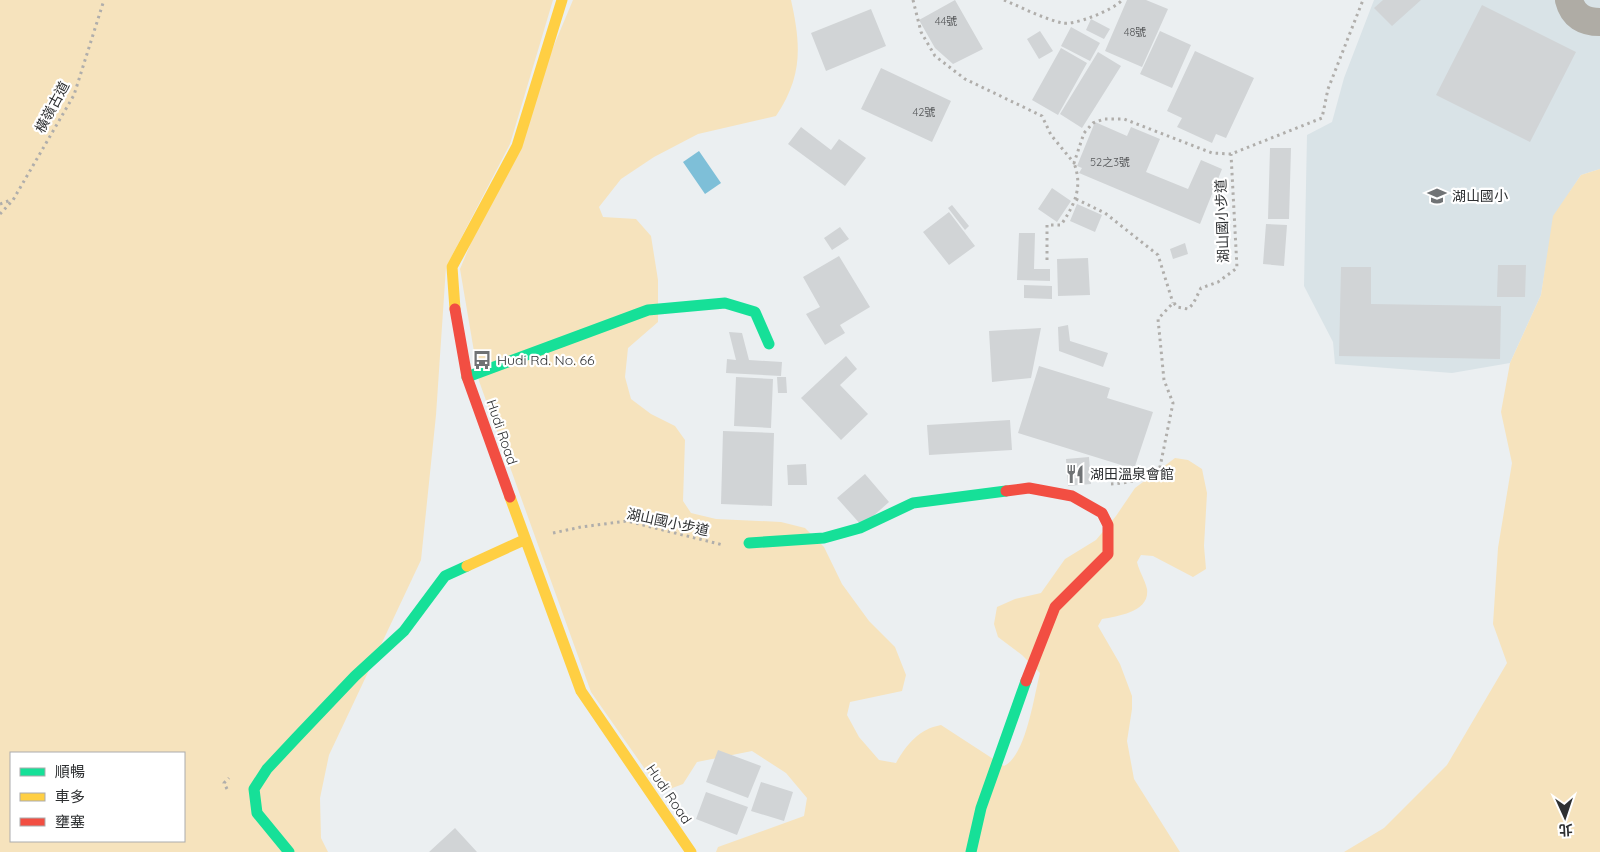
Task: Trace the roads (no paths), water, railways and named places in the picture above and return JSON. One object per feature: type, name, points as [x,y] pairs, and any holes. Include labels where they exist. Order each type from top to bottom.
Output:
[{"type":"street","name":"Hudi Road","points":[[562,0],[517,146],[452,267],[454,306],[467,377],[524,540],[581,691],[691,852]]},
{"type":"street","points":[[1570,0],[1576,14],[1584,20],[1600,22]]},
{"type":"street","points":[[467,377],[648,310],[725,303],[755,312],[768,344]]},
{"type":"street","points":[[749,543],[799,538],[824,538],[860,528],[913,503],[1029,488],[1072,496],[1102,513],[1108,525],[1108,554],[1055,607],[1032,664],[981,808],[971,852]]},
{"type":"street","points":[[289,852],[257,813],[254,789],[267,769],[355,676],[404,631],[445,576],[524,540]]},
{"type":"water","points":[[699,151],[721,183],[705,194],[683,162]]},
{"type":"place","name":"湖山國小","points":[[1437,196]]},
{"type":"place","name":"Hudi Rd. No. 66","points":[[482,360]]},
{"type":"place","name":"湖田溫泉會館","points":[[1075,474]]}]
